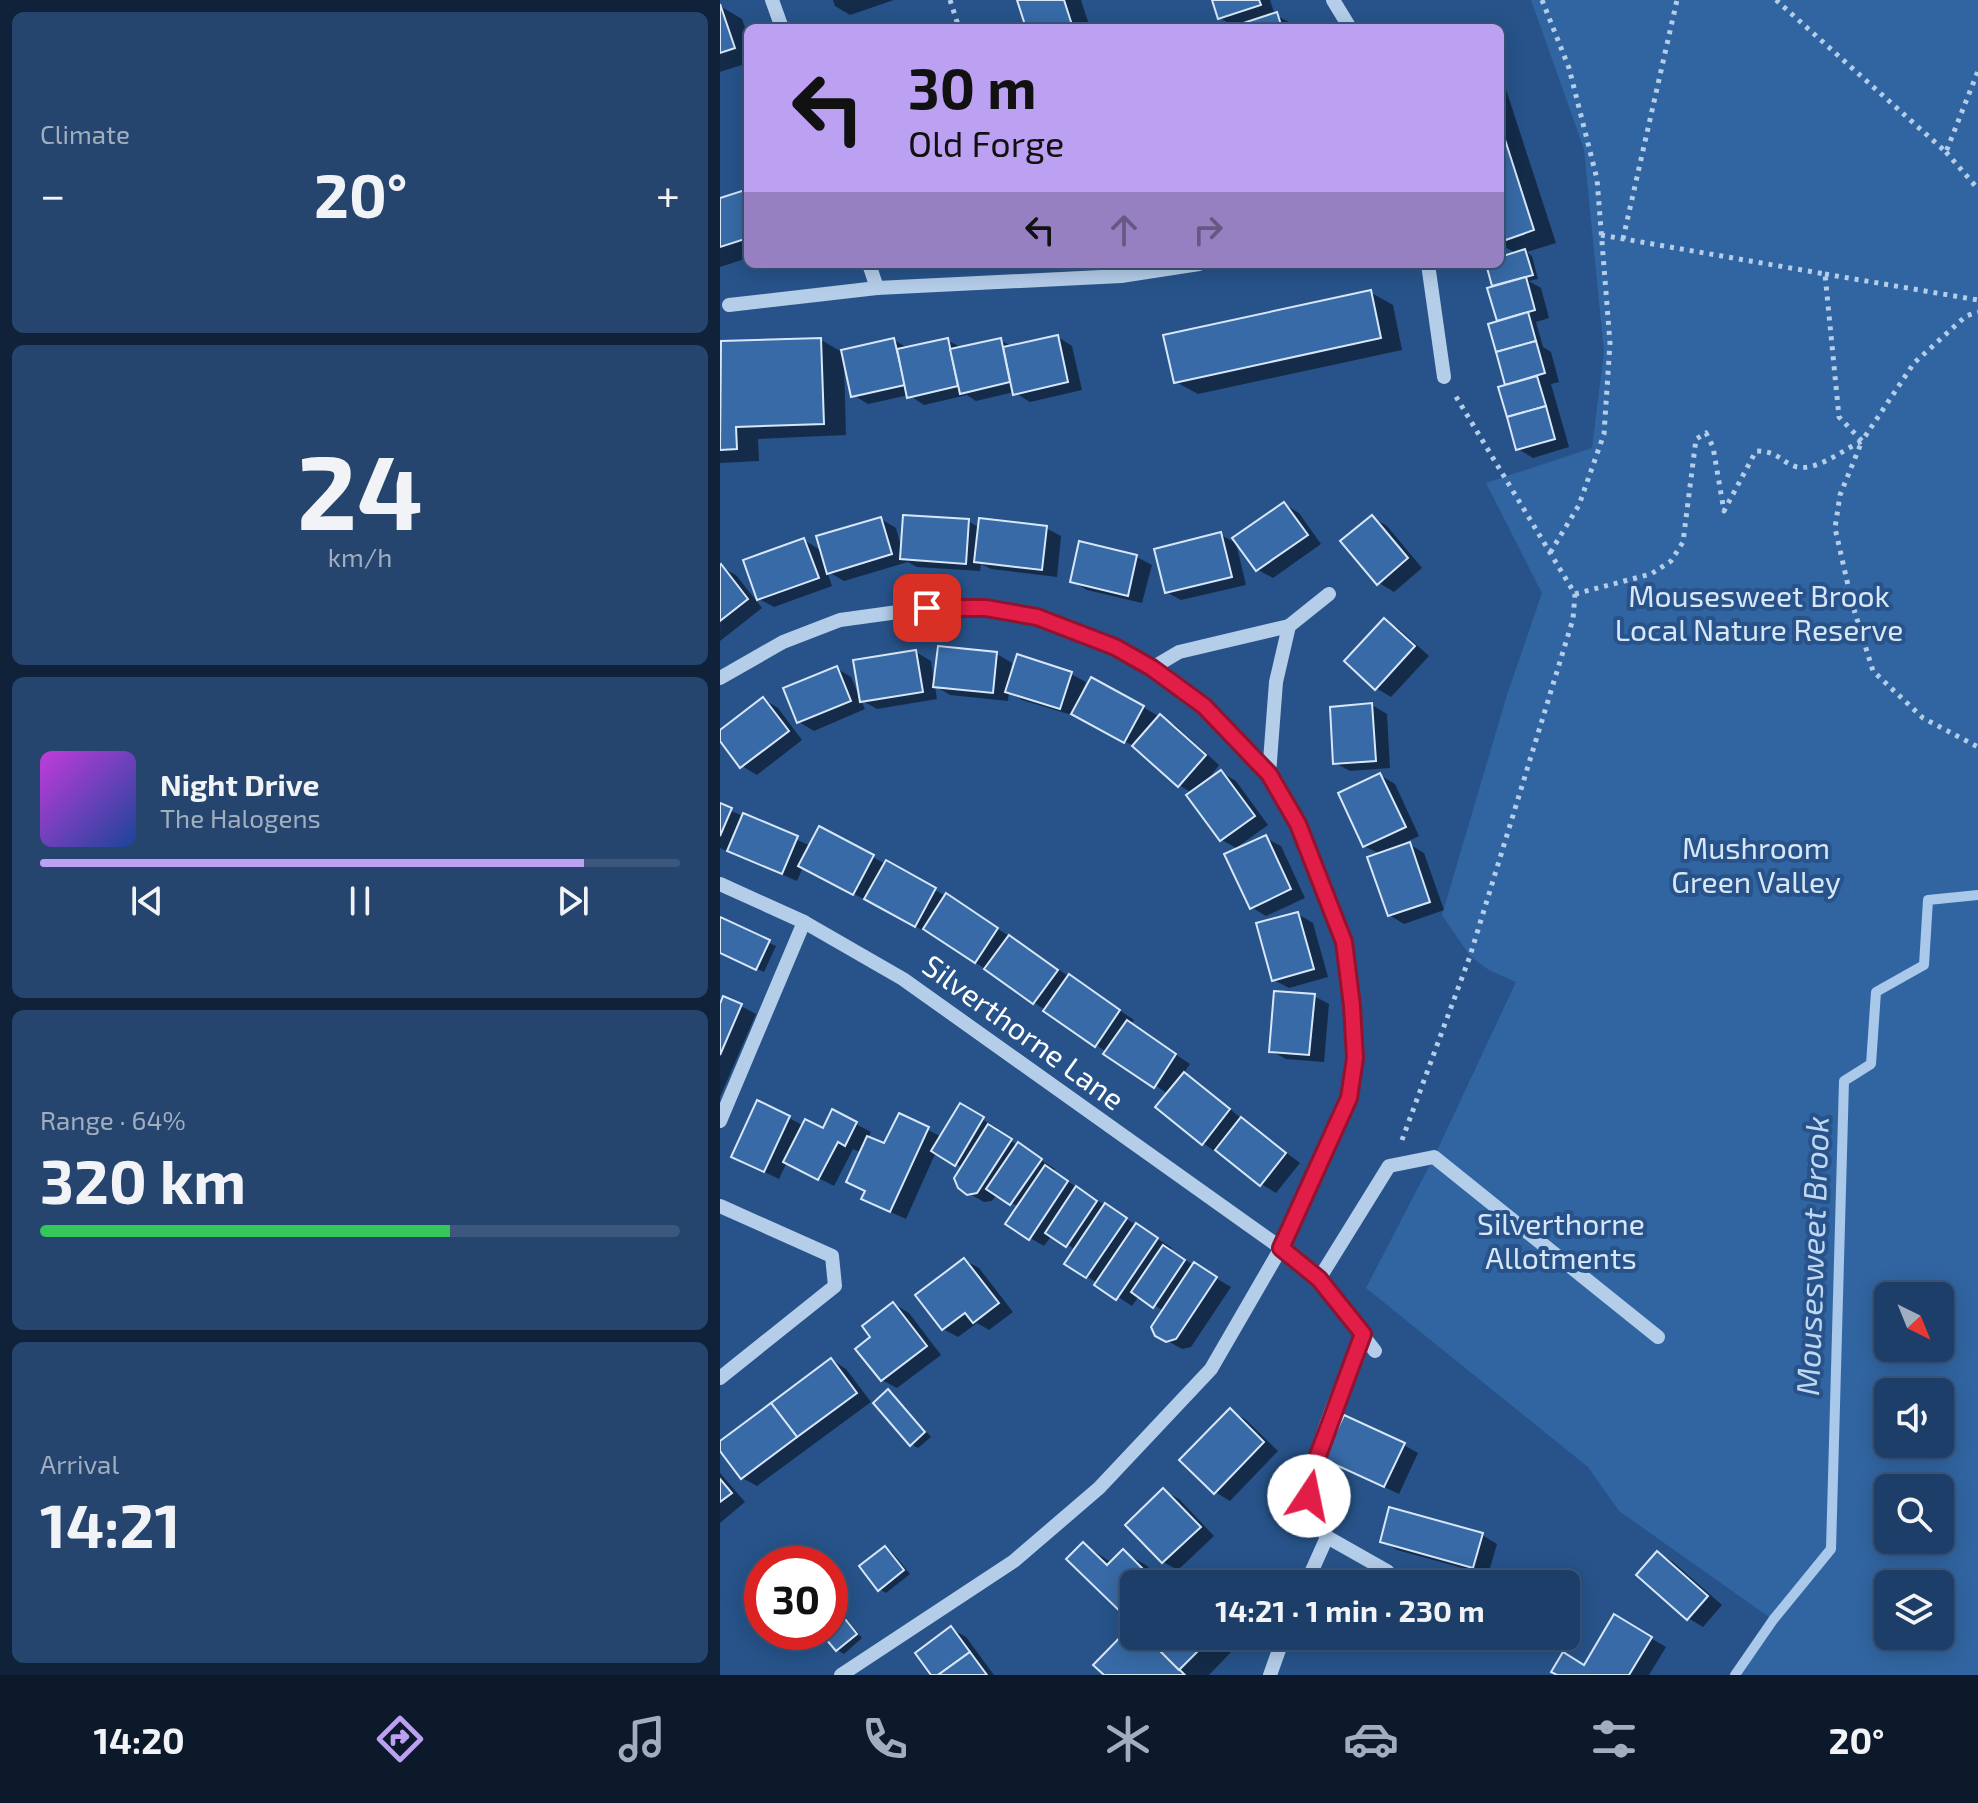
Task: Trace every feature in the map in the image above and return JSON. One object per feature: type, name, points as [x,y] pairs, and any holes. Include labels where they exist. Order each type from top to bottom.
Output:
[{"type":"street","points":[[772,0],[781,24]]},
{"type":"street","points":[[1333,0],[1348,24]]},
{"type":"street","points":[[870,268],[877,288]]},
{"type":"street","points":[[729,305],[877,288],[1121,276],[1173,268]]},
{"type":"street","points":[[1429,268],[1444,377]]},
{"type":"street","points":[[1152,668],[1179,652],[1289,626],[1329,594]]},
{"type":"street","points":[[720,678],[783,642],[840,620],[927,608],[986,608],[1037,617],[1115,647],[1152,668],[1204,706],[1269,774],[1298,824],[1339,925],[1352,1006],[1355,1058],[1349,1098],[1281,1248],[1211,1369],[1099,1488],[1014,1561],[841,1675]]},
{"type":"street","points":[[1269,774],[1276,682],[1289,626]]},
{"type":"street","name":"Silverthorne Lane","points":[[720,884],[804,922],[903,979],[1281,1248],[1319,1279],[1375,1351]]},
{"type":"street","points":[[720,1121],[804,922]]},
{"type":"street","points":[[1319,1279],[1389,1166],[1434,1157],[1658,1337]]},
{"type":"street","points":[[720,1206],[832,1256],[835,1286],[720,1378]]},
{"type":"street","points":[[1363,1334],[1313,1469],[1309,1496],[1312,1512],[1327,1537],[1385,1570]]},
{"type":"street","points":[[1312,1570],[1327,1537]]},
{"type":"street","points":[[1270,1675],[1278,1650]]},
{"type":"path","points":[[950,0],[958,24]]},
{"type":"path","points":[[1542,0],[1569,68],[1597,179],[1610,343],[1604,434],[1579,505],[1550,553]]},
{"type":"path","points":[[1623,239],[1677,0]]},
{"type":"path","points":[[1775,1],[1946,152],[1978,189]]},
{"type":"path","points":[[1946,152],[1978,71]]},
{"type":"path","points":[[1601,235],[1978,300]]},
{"type":"path","points":[[1825,274],[1839,417],[1862,441]]},
{"type":"path","points":[[1978,312],[1966,316],[1914,363],[1862,441],[1840,495],[1835,528],[1852,603],[1873,671],[1923,718],[1978,747]]},
{"type":"path","points":[[1389,1166],[1410,1121],[1470,956],[1573,619],[1575,594],[1444,377]]},
{"type":"path","points":[[1575,594],[1651,574],[1671,561],[1683,542],[1696,439],[1706,433],[1713,447],[1724,511],[1756,451],[1770,451],[1798,467],[1817,465],[1862,441]]},
{"type":"green space","points":[[1531,0],[1978,0],[1978,1675],[1732,1675],[1769,1617],[1619,1511],[1588,1467],[1366,1288],[1434,1157],[1516,982],[1489,970],[1470,956],[1442,915],[1507,695],[1542,593],[1486,483],[1592,448],[1604,352],[1584,149]]},
{"type":"building","points":[[1017,0],[1064,0],[1072,24],[1025,24]]},
{"type":"building","points":[[1212,0],[1259,0],[1261,5],[1218,19]]},
{"type":"building","points":[[720,4],[735,48],[720,53]]},
{"type":"building","points":[[1277,12],[1281,24],[1240,24]]},
{"type":"building","points":[[1504,136],[1534,230],[1504,241]]},
{"type":"building","points":[[744,190],[744,239],[720,247],[720,198]]},
{"type":"building","points":[[1525,249],[1533,275],[1492,286],[1487,268],[1504,268],[1504,256]]},
{"type":"building","points":[[1526,277],[1535,310],[1497,321],[1487,288]]},
{"type":"building","points":[[1371,290],[1381,338],[1174,383],[1163,335]]},
{"type":"building","points":[[1528,312],[1536,341],[1496,352],[1488,324]]},
{"type":"building","points":[[1058,335],[1068,382],[1013,395],[1003,347]]},
{"type":"building","points":[[821,338],[824,424],[736,427],[737,449],[720,450],[721,341]]},
{"type":"building","points":[[894,338],[905,385],[851,397],[841,350]]},
{"type":"building","points":[[948,338],[958,386],[907,398],[897,349]]},
{"type":"building","points":[[1001,338],[1010,382],[960,394],[950,349]]},
{"type":"building","points":[[1536,341],[1545,373],[1505,385],[1496,352]]},
{"type":"building","points":[[1537,376],[1546,406],[1507,417],[1498,387]]},
{"type":"building","points":[[1546,406],[1555,439],[1516,450],[1507,417]]},
{"type":"building","points":[[1284,502],[1308,535],[1256,571],[1232,538]]},
{"type":"building","points":[[903,515],[969,519],[966,564],[900,559]]},
{"type":"building","points":[[1372,515],[1408,558],[1377,585],[1340,541]]},
{"type":"building","points":[[881,517],[892,554],[827,574],[816,536]]},
{"type":"building","points":[[979,518],[1047,526],[1042,570],[974,562]]},
{"type":"building","points":[[1221,532],[1232,577],[1165,593],[1154,549]]},
{"type":"building","points":[[804,538],[819,578],[757,600],[743,560]]},
{"type":"building","points":[[1079,541],[1137,555],[1128,596],[1070,582]]},
{"type":"building","points":[[720,565],[748,599],[720,621]]},
{"type":"building","points":[[1384,618],[1415,646],[1375,690],[1344,661]]},
{"type":"building","points":[[938,646],[997,652],[993,693],[933,687]]},
{"type":"building","points":[[916,650],[923,692],[860,702],[853,660]]},
{"type":"building","points":[[1017,654],[1072,672],[1060,709],[1005,692]]},
{"type":"building","points":[[837,666],[851,701],[797,723],[783,688]]},
{"type":"building","points":[[1091,677],[1144,706],[1124,743],[1071,714]]},
{"type":"building","points":[[763,697],[789,731],[740,768],[720,741],[720,730]]},
{"type":"building","points":[[1372,703],[1376,761],[1333,764],[1330,707]]},
{"type":"building","points":[[1160,714],[1206,755],[1178,787],[1132,746]]},
{"type":"building","points":[[1221,770],[1255,816],[1220,841],[1186,795]]},
{"type":"building","points":[[1380,773],[1406,827],[1363,847],[1338,793]]},
{"type":"building","points":[[720,803],[732,808],[720,836]]},
{"type":"building","points":[[743,813],[798,836],[782,874],[727,851]]},
{"type":"building","points":[[819,826],[874,855],[853,895],[798,866]]},
{"type":"building","points":[[1266,835],[1291,889],[1250,909],[1224,854]]},
{"type":"building","points":[[1410,842],[1430,902],[1388,916],[1367,857]]},
{"type":"building","points":[[886,860],[936,888],[915,927],[864,899]]},
{"type":"building","points":[[946,893],[998,928],[975,963],[923,929]]},
{"type":"building","points":[[1298,912],[1314,969],[1272,981],[1256,923]]},
{"type":"building","points":[[720,917],[770,940],[756,970],[720,953]]},
{"type":"building","points":[[1009,935],[1058,970],[1033,1004],[984,969]]},
{"type":"building","points":[[1069,974],[1120,1010],[1095,1047],[1043,1011]]},
{"type":"building","points":[[1274,991],[1315,994],[1309,1055],[1269,1052]]},
{"type":"building","points":[[723,996],[742,1004],[720,1055],[720,1004]]},
{"type":"building","points":[[1127,1020],[1176,1054],[1154,1088],[1103,1054]]},
{"type":"building","points":[[1184,1072],[1230,1109],[1202,1145],[1155,1107]]},
{"type":"building","points":[[757,1100],[790,1116],[764,1172],[731,1157]]},
{"type":"building","points":[[960,1103],[984,1117],[955,1166],[931,1151]]},
{"type":"building","points":[[832,1109],[857,1122],[845,1146],[838,1142],[818,1180],[783,1162],[805,1119],[823,1128]]},
{"type":"building","points":[[899,1113],[929,1127],[890,1212],[861,1199],[865,1191],[846,1182],[867,1136],[884,1143]]},
{"type":"building","points":[[1241,1117],[1286,1153],[1260,1186],[1215,1150]]},
{"type":"building","points":[[988,1124],[1012,1139],[977,1193],[967,1195],[958,1188],[954,1178]]},
{"type":"building","points":[[1018,1142],[1042,1159],[1010,1205],[986,1189]]},
{"type":"building","points":[[1045,1165],[1068,1181],[1029,1240],[1005,1224]]},
{"type":"building","points":[[1076,1186],[1097,1201],[1066,1247],[1045,1233]]},
{"type":"building","points":[[1105,1203],[1127,1218],[1086,1278],[1064,1264]]},
{"type":"building","points":[[1136,1223],[1158,1238],[1116,1300],[1094,1285]]},
{"type":"building","points":[[1163,1245],[1185,1260],[1153,1308],[1131,1292]]},
{"type":"building","points":[[964,1258],[999,1303],[973,1323],[965,1313],[942,1330],[915,1295]]},
{"type":"building","points":[[1194,1262],[1217,1277],[1176,1339],[1166,1342],[1155,1336],[1151,1327]]},
{"type":"building","points":[[893,1302],[927,1346],[881,1381],[855,1349],[870,1337],[862,1326]]},
{"type":"building","points":[[831,1358],[857,1393],[797,1437],[771,1403]]},
{"type":"building","points":[[888,1389],[925,1432],[910,1446],[873,1403]]},
{"type":"building","points":[[771,1403],[797,1437],[741,1479],[720,1451],[720,1441]]},
{"type":"building","points":[[1230,1408],[1264,1442],[1214,1494],[1179,1460]]},
{"type":"building","points":[[1344,1415],[1405,1443],[1384,1487],[1323,1459]]},
{"type":"building","points":[[720,1479],[732,1493],[720,1502]]},
{"type":"building","points":[[1163,1488],[1201,1527],[1162,1563],[1125,1525]]},
{"type":"building","points":[[1389,1507],[1483,1533],[1473,1568],[1380,1542]]},
{"type":"building","points":[[1083,1542],[1107,1565],[1123,1549],[1144,1570],[1120,1570],[1120,1611],[1066,1559]]},
{"type":"building","points":[[885,1546],[904,1570],[878,1591],[859,1566]]},
{"type":"building","points":[[1657,1551],[1708,1596],[1687,1620],[1636,1575]]},
{"type":"building","points":[[1614,1614],[1652,1637],[1629,1675],[1557,1675],[1551,1672],[1563,1652],[1584,1665]]},
{"type":"building","points":[[848,1623],[857,1634],[848,1641]]},
{"type":"building","points":[[951,1626],[970,1652],[938,1675],[931,1675],[915,1653]]},
{"type":"building","points":[[1120,1637],[1120,1650],[1159,1650],[1185,1675],[1104,1675],[1093,1665]]},
{"type":"building","points":[[1159,1650],[1199,1650],[1179,1670]]},
{"type":"building","points":[[970,1652],[987,1675],[938,1675]]},
{"type":"waterway","name":"Mousesweet Brook","points":[[1735,1675],[1773,1620],[1831,1549],[1844,1081],[1871,1064],[1876,992],[1924,965],[1928,900],[1978,895]]},
{"type":"route","points":[[927,608],[986,608],[1037,617],[1115,647],[1152,668],[1204,706],[1269,774],[1298,824],[1344,942],[1355,1058],[1349,1098],[1281,1248],[1319,1279],[1363,1334],[1313,1469],[1309,1496]]},
{"type":"park label","name":"Mousesweet Brook Local Nature Reserve","points":[[1759,614]]},
{"type":"park label","name":"Mushroom Green Valley","points":[[1756,866]]},
{"type":"park label","name":"Silverthorne Allotments","points":[[1561,1242]]}]
